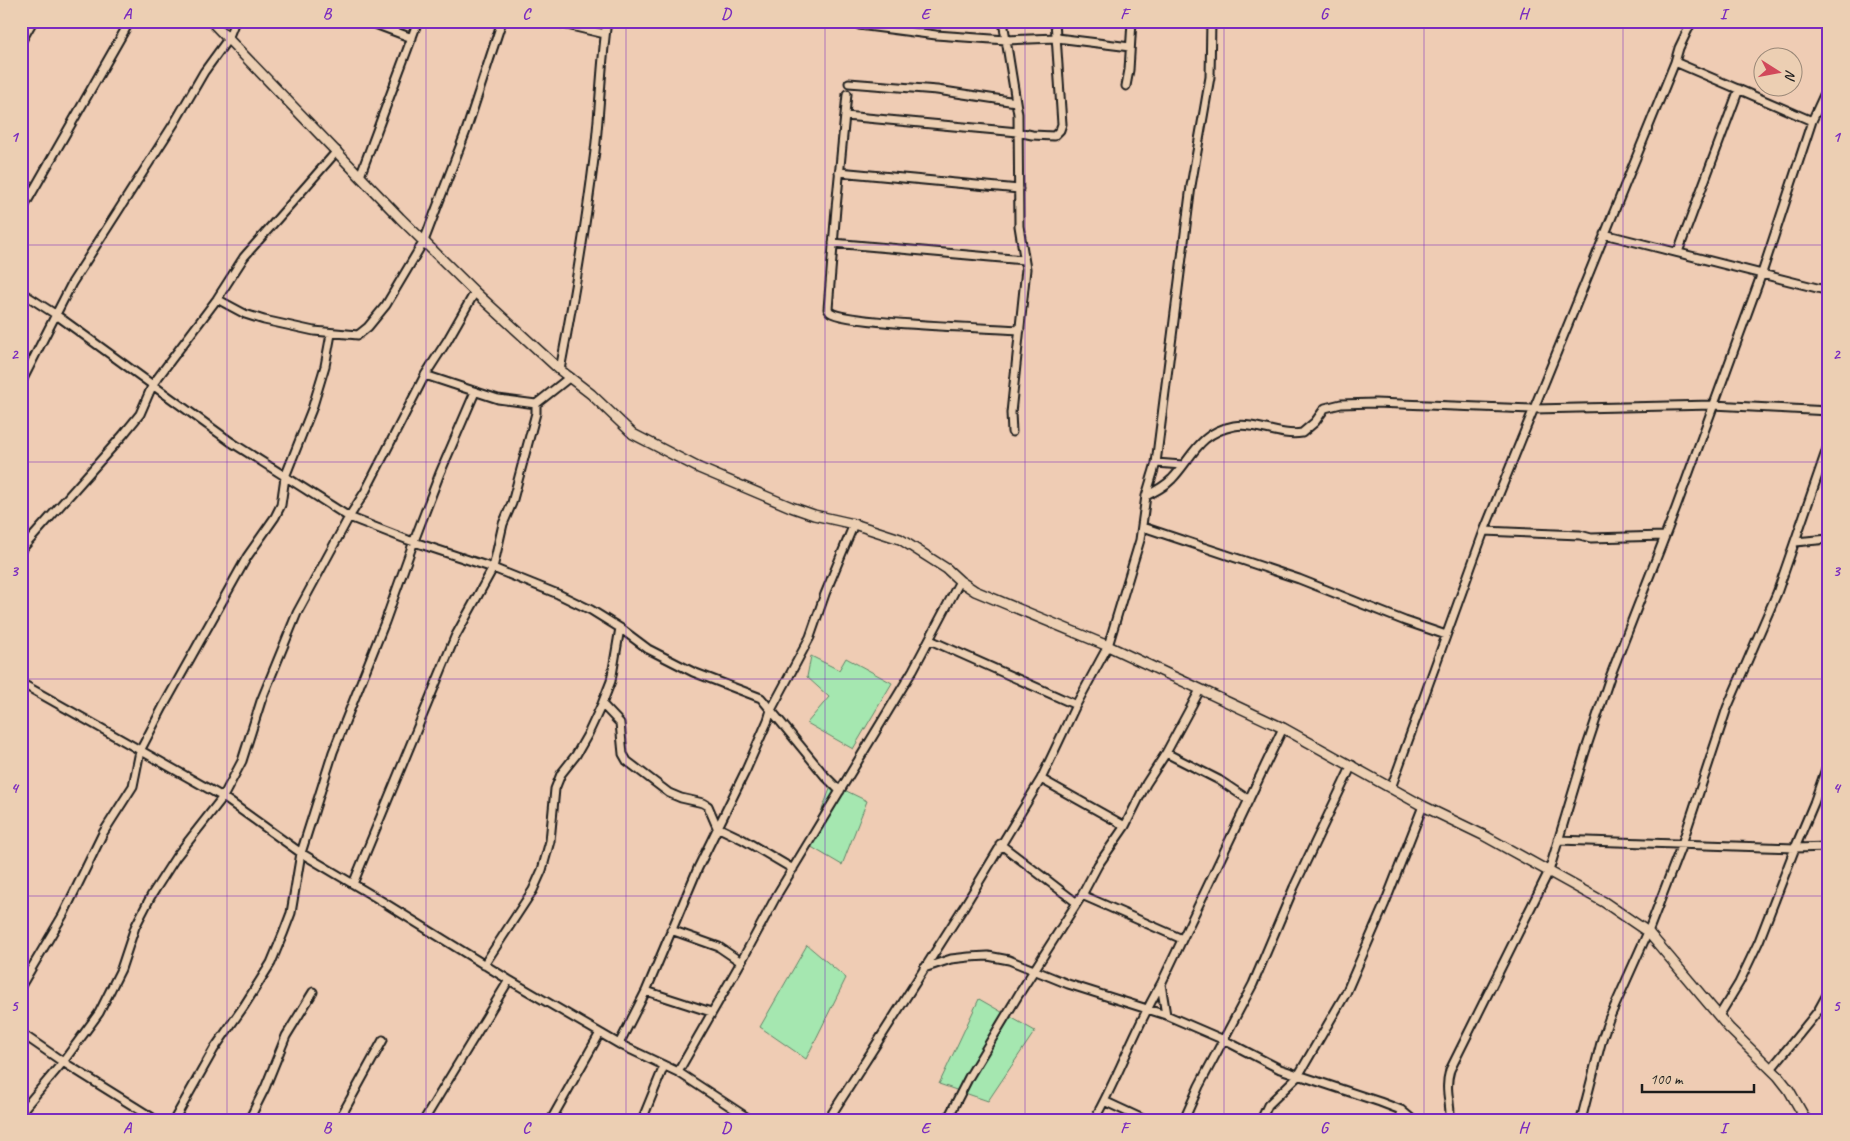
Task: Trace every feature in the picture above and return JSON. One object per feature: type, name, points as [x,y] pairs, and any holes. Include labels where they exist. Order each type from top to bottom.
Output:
[{"type":"street","points":[[21,42],[33,21]]},
{"type":"street","points":[[21,212],[130,21]]},
{"type":"street","points":[[211,21],[475,292],[560,370],[591,394],[638,437],[699,468],[783,504],[814,515],[854,524],[900,539],[947,569],[975,591],[1108,646],[1283,728],[1423,806],[1483,834],[1604,902],[1648,932],[1719,1016],[1771,1069],[1788,1090],[1806,1120]]},
{"type":"street","points":[[21,383],[55,314],[106,229],[175,122],[204,72],[228,39],[235,21]]},
{"type":"street","points":[[367,21],[412,38]]},
{"type":"street","points":[[360,176],[418,21]]},
{"type":"street","points":[[217,299],[251,316],[331,334],[358,335],[368,327],[386,305],[424,241],[466,131],[502,21]]},
{"type":"street","points":[[550,21],[605,34]]},
{"type":"street","points":[[560,370],[576,292],[595,149],[607,21]]},
{"type":"street","points":[[1003,21],[1018,114],[1019,226],[1026,269],[1011,413],[1012,432]]},
{"type":"street","points":[[845,116],[1054,136],[1060,130],[1062,124],[1055,21]]},
{"type":"street","points":[[1126,86],[1129,70],[1132,21]]},
{"type":"street","points":[[828,1120],[965,905],[1000,844],[1041,779],[1076,705],[1108,646],[1143,527],[1146,496],[1156,463],[1191,186],[1210,77],[1212,21]]},
{"type":"street","points":[[1391,788],[1484,531],[1675,62],[1679,48],[1692,21]]},
{"type":"street","points":[[859,25],[917,34],[1006,40],[1057,38],[1130,47]]},
{"type":"street","points":[[1675,62],[1812,120]]},
{"type":"street","points":[[849,84],[938,90],[1016,102]]},
{"type":"street","points":[[1450,1120],[1451,1108],[1446,1082],[1450,1070],[1549,871],[1584,752],[1610,677],[1665,536],[1762,273],[1812,120],[1827,92],[1829,84]]},
{"type":"street","points":[[1678,252],[1739,89]]},
{"type":"street","points":[[847,94],[828,309],[832,314],[883,322],[1020,330]]},
{"type":"street","points":[[21,550],[123,436],[140,414],[153,384],[217,299],[244,257],[337,151]]},
{"type":"street","points":[[839,172],[1019,189]]},
{"type":"street","points":[[1604,234],[1762,273],[1829,292]]},
{"type":"street","points":[[833,243],[1024,260]]},
{"type":"street","points":[[21,292],[55,314],[231,442],[349,517],[494,568],[558,594],[591,610],[620,628],[648,649],[693,672],[760,698],[825,776],[840,791]]},
{"type":"street","points":[[21,1112],[63,1062],[99,1014],[121,969],[134,927],[151,896],[176,857],[223,797],[242,761],[261,701],[297,613],[349,517],[365,492],[425,375],[475,292]]},
{"type":"street","points":[[21,986],[63,915],[103,833],[133,786],[140,750],[247,557],[275,517],[281,505],[285,477],[312,409],[325,366],[331,334]]},
{"type":"street","points":[[425,375],[498,399],[536,404],[570,377]]},
{"type":"street","points":[[174,1120],[214,1049],[271,963],[291,913],[301,854],[333,752],[385,622],[440,473],[475,392]]},
{"type":"street","points":[[1146,496],[1160,489],[1170,480],[1205,438],[1222,429],[1247,426],[1284,432],[1302,432],[1315,422],[1325,408],[1331,405],[1375,403],[1534,409],[1713,405],[1829,411]]},
{"type":"street","points":[[354,884],[455,637],[494,568],[503,524],[512,503],[536,413],[536,404]]},
{"type":"street","points":[[1581,1120],[1602,1039],[1648,932],[1682,844],[1727,708],[1777,594],[1829,443]]},
{"type":"street","points":[[1156,463],[1182,465]]},
{"type":"street","points":[[618,1044],[646,991],[671,930],[717,827],[746,770],[771,710],[810,637],[825,594],[854,524]]},
{"type":"street","points":[[1143,527],[1299,579],[1405,621],[1446,635]]},
{"type":"street","points":[[1484,531],[1580,535],[1591,538],[1665,536]]},
{"type":"street","points":[[1795,542],[1829,539]]},
{"type":"street","points":[[678,1072],[741,962],[773,901],[930,640],[960,581]]},
{"type":"street","points":[[484,965],[533,890],[542,870],[550,841],[555,789],[561,774],[576,755],[588,734],[602,704],[611,681],[620,628]]},
{"type":"street","points":[[930,640],[1076,705]]},
{"type":"street","points":[[21,683],[223,797],[301,854],[354,884],[484,965],[618,1044],[678,1072],[752,1120]]},
{"type":"street","points":[[947,1120],[969,1077],[1082,895],[1098,865],[1124,826],[1146,784],[1166,754],[1200,690]]},
{"type":"street","points":[[602,704],[620,724],[622,754],[626,761],[669,793],[708,806],[717,827],[793,869]]},
{"type":"street","points":[[1094,1120],[1283,728]]},
{"type":"street","points":[[1166,754],[1219,780],[1249,800]]},
{"type":"street","points":[[1719,1016],[1739,983],[1759,941],[1814,803],[1829,760]]},
{"type":"street","points":[[1184,1120],[1199,1086],[1253,984],[1294,887],[1352,765]]},
{"type":"street","points":[[1041,779],[1124,826]]},
{"type":"street","points":[[1261,1120],[1272,1101],[1298,1076],[1346,993],[1385,903],[1423,806]]},
{"type":"street","points":[[1558,840],[1795,848],[1829,847]]},
{"type":"street","points":[[1000,844],[1076,903]]},
{"type":"street","points":[[1082,895],[1182,939]]},
{"type":"street","points":[[671,930],[719,947],[741,962]]},
{"type":"street","points":[[924,968],[951,959],[988,956],[1009,960],[1034,972],[1068,984],[1166,1015],[1224,1040],[1266,1063],[1298,1076],[1358,1094],[1401,1110],[1413,1120]]},
{"type":"street","points":[[424,1120],[509,980]]},
{"type":"street","points":[[1161,984],[1166,1015]]},
{"type":"street","points":[[646,991],[712,1012]]},
{"type":"street","points":[[1771,1069],[1818,1011],[1829,991]]},
{"type":"street","points":[[249,1120],[265,1088],[286,1036],[313,992]]},
{"type":"street","points":[[21,1033],[63,1062],[156,1120]]},
{"type":"street","points":[[552,1120],[600,1033]]},
{"type":"street","points":[[339,1120],[383,1040]]},
{"type":"street","points":[[642,1120],[664,1066]]},
{"type":"street","points":[[1104,1101],[1145,1120]]},
{"type":"street","points":[[1399,1120],[1401,1110]]},
{"type":"green space","points":[[811,656],[839,670],[846,658],[892,683],[853,749],[807,723],[829,697],[807,677]]},
{"type":"green space","points":[[832,784],[867,801],[842,865],[808,845]]},
{"type":"green space","points":[[807,945],[846,978],[806,1059],[760,1027]]},
{"type":"green space","points":[[979,999],[1035,1031],[988,1101],[939,1084]]}]
